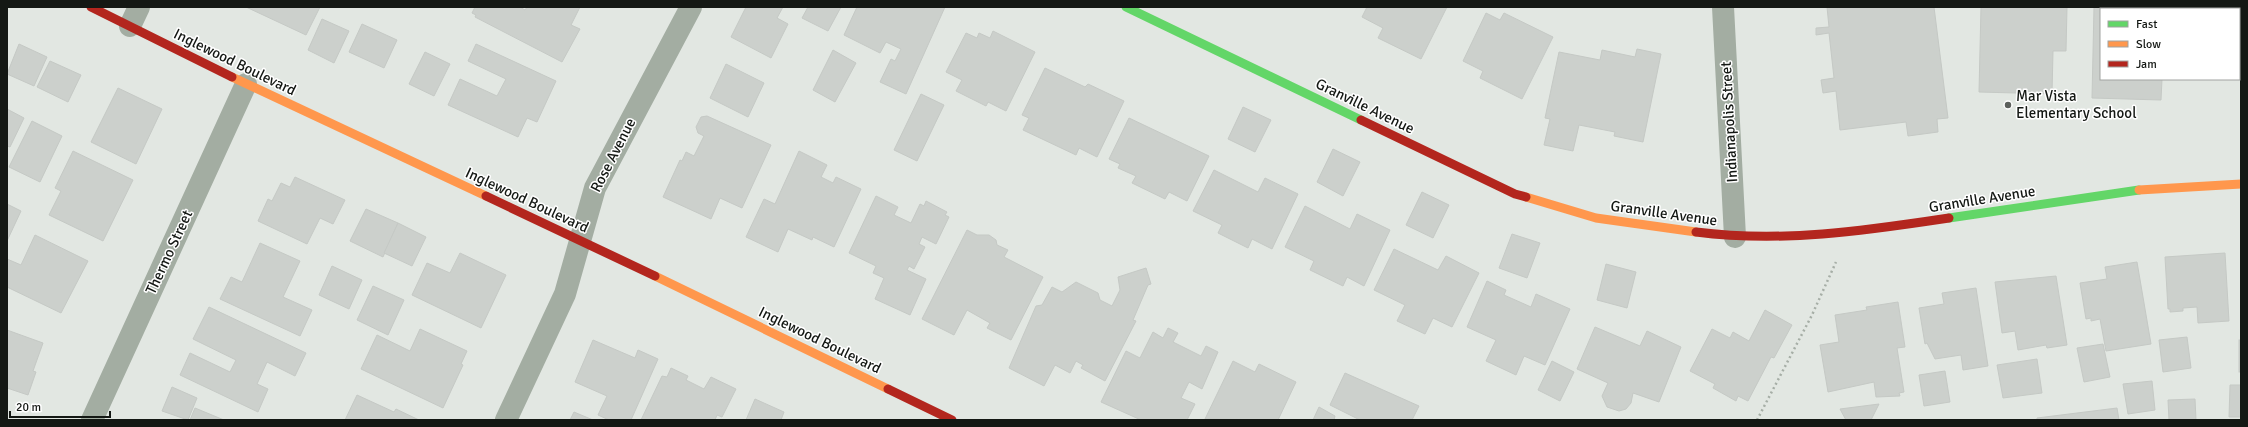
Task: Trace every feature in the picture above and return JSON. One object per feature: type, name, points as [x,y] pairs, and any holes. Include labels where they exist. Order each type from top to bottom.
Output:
[{"type":"street","name":"Inglewood Boulevard","points":[[90,7],[246,84],[580,240],[952,420]]},
{"type":"street","points":[[130,26],[139,7]]},
{"type":"street","name":"Rose Avenue","points":[[506,420],[565,294],[594,188],[691,7]]},
{"type":"street","name":"Granville Avenue","points":[[1126,7],[1515,194],[1596,218],[1735,237],[1798,237],[1868,230],[2126,191],[2241,184]]},
{"type":"street","name":"Indianapolis Street","points":[[1723,7],[1735,237]]},
{"type":"street","name":"Thermo Street","points":[[92,420],[246,84]]},
{"type":"path","points":[[1756,420],[1812,315],[1839,256]]},
{"type":"building","points":[[246,7],[320,7],[306,35]]},
{"type":"building","points":[[475,7],[520,7],[525,10],[527,7],[580,7],[571,25],[580,29],[562,62],[475,17],[476,15],[472,13]]},
{"type":"building","points":[[746,7],[783,7],[777,18],[788,24],[771,58],[731,37]]},
{"type":"building","points":[[808,7],[841,7],[828,31],[802,18]]},
{"type":"building","points":[[857,7],[945,7],[906,94],[880,82],[891,59],[895,61],[901,49],[886,42],[880,53],[844,35]]},
{"type":"building","points":[[1367,7],[1447,7],[1421,59],[1378,38],[1383,28],[1362,17]]},
{"type":"building","points":[[1827,7],[1934,7],[1948,118],[1937,119],[1938,132],[1908,136],[1906,122],[1840,130],[1836,91],[1823,93],[1821,80],[1834,78],[1829,33],[1816,35],[1816,28],[1829,27]]},
{"type":"building","points":[[1981,7],[2067,7],[2066,51],[2053,51],[2052,94],[1979,92]]},
{"type":"building","points":[[2094,7],[2241,7],[2241,76],[2240,8],[2100,8],[2100,80],[2162,80],[2161,100],[2092,98]]},
{"type":"building","points":[[1486,13],[1500,20],[1504,13],[1553,37],[1522,99],[1480,78],[1483,71],[1463,61]]},
{"type":"building","points":[[322,19],[349,31],[334,63],[308,50]]},
{"type":"building","points":[[362,24],[397,40],[384,68],[349,52]]},
{"type":"building","points":[[993,31],[1035,52],[1006,111],[988,102],[986,106],[956,91],[962,80],[946,72],[966,33],[977,38],[979,33],[990,38]]},
{"type":"building","points":[[19,44],[47,57],[34,86],[7,74]]},
{"type":"building","points":[[476,44],[556,81],[537,122],[527,118],[518,137],[448,105],[460,79],[497,96],[506,79],[468,61]]},
{"type":"building","points":[[1637,49],[1661,54],[1643,142],[1614,136],[1615,132],[1579,125],[1573,151],[1544,145],[1550,119],[1545,118],[1559,52],[1600,60],[1602,50],[1635,57]]},
{"type":"building","points":[[833,50],[856,63],[835,102],[813,90]]},
{"type":"building","points":[[425,52],[450,64],[434,96],[409,84]]},
{"type":"building","points":[[50,61],[81,75],[68,102],[37,87]]},
{"type":"building","points":[[726,64],[764,83],[748,117],[710,98]]},
{"type":"building","points":[[1045,68],[1085,87],[1088,84],[1124,101],[1097,157],[1079,148],[1076,155],[1023,130],[1029,118],[1022,115]]},
{"type":"building","points":[[118,88],[162,109],[136,164],[91,142]]},
{"type":"building","points":[[921,94],[944,105],[917,161],[894,150]]},
{"type":"building","points":[[1243,107],[1271,120],[1255,152],[1228,139]]},
{"type":"building","points":[[7,109],[24,118],[10,147],[7,146]]},
{"type":"building","points":[[707,116],[771,145],[742,208],[720,198],[711,219],[663,197],[680,160],[682,161],[686,152],[694,156],[704,136],[698,133],[696,127],[701,117]]},
{"type":"building","points":[[1129,118],[1209,156],[1187,201],[1169,192],[1165,199],[1132,183],[1136,176],[1118,168],[1120,164],[1109,159]]},
{"type":"building","points":[[32,121],[62,136],[40,182],[9,167]]},
{"type":"building","points":[[1333,149],[1360,162],[1343,196],[1317,182]]},
{"type":"building","points":[[73,151],[133,180],[103,241],[49,215],[61,191],[55,188]]},
{"type":"building","points":[[799,151],[827,165],[821,177],[833,183],[836,177],[861,189],[834,247],[813,237],[812,240],[788,229],[778,252],[746,237],[764,199],[775,204]]},
{"type":"building","points":[[1214,170],[1258,192],[1265,178],[1298,194],[1272,249],[1252,239],[1248,248],[1218,233],[1222,225],[1193,211]]},
{"type":"building","points":[[295,177],[345,200],[333,224],[320,218],[307,244],[258,221],[268,199],[272,201],[281,183],[290,187]]},
{"type":"building","points":[[1422,192],[1449,205],[1433,238],[1406,225]]},
{"type":"building","points":[[876,196],[898,207],[894,215],[911,223],[920,204],[924,206],[926,201],[947,212],[945,215],[949,217],[936,244],[922,237],[919,244],[925,247],[914,269],[909,266],[907,270],[926,279],[910,315],[875,299],[884,278],[873,273],[876,266],[849,253]]},
{"type":"building","points":[[7,204],[21,211],[7,241]]},
{"type":"building","points":[[1305,206],[1350,229],[1357,214],[1390,230],[1364,286],[1347,277],[1343,286],[1310,270],[1314,261],[1285,247]]},
{"type":"building","points":[[366,209],[398,223],[383,257],[350,241]]},
{"type":"building","points":[[398,223],[426,237],[412,266],[384,253]]},
{"type":"building","points":[[967,230],[977,235],[989,235],[996,240],[997,245],[1008,250],[1004,257],[1043,277],[1011,340],[987,328],[990,323],[967,310],[954,335],[922,319]]},
{"type":"building","points":[[1512,234],[1540,243],[1527,278],[1499,268]]},
{"type":"building","points":[[35,235],[88,261],[61,313],[7,287],[7,259],[21,265]]},
{"type":"building","points":[[260,243],[300,261],[283,297],[312,310],[300,336],[220,299],[231,277],[242,282]]},
{"type":"building","points":[[1394,249],[1438,270],[1446,256],[1479,273],[1452,327],[1433,318],[1425,334],[1397,321],[1405,305],[1374,290]]},
{"type":"building","points":[[460,253],[506,275],[481,328],[412,295],[427,263],[450,273]]},
{"type":"building","points":[[2225,253],[2229,321],[2198,323],[2197,307],[2183,308],[2183,311],[2170,312],[2170,309],[2168,309],[2165,257]]},
{"type":"building","points":[[2137,262],[2151,344],[2106,351],[2100,319],[2091,321],[2091,318],[2086,319],[2080,283],[2107,279],[2105,267]]},
{"type":"building","points":[[1606,264],[1636,272],[1627,308],[1597,300]]},
{"type":"building","points":[[332,266],[362,280],[349,309],[319,295]]},
{"type":"building","points":[[1146,268],[1151,284],[1148,285],[1133,320],[1136,321],[1105,381],[1081,368],[1083,365],[1076,361],[1070,373],[1055,365],[1044,386],[1009,368],[1036,306],[1042,305],[1052,287],[1062,292],[1076,282],[1098,293],[1100,300],[1112,306],[1120,290],[1118,277]]},
{"type":"building","points":[[2056,276],[2067,345],[2047,348],[2046,345],[2018,350],[2015,331],[2002,333],[1995,282]]},
{"type":"building","points":[[1487,281],[1506,290],[1504,295],[1531,307],[1536,294],[1570,309],[1545,365],[1524,356],[1516,375],[1486,361],[1496,340],[1467,327]]},
{"type":"building","points":[[373,286],[404,300],[388,335],[357,320]]},
{"type":"building","points":[[1976,288],[1988,366],[1963,370],[1961,355],[1935,359],[1927,343],[1925,344],[1919,308],[1944,304],[1942,293]]},
{"type":"building","points":[[1898,302],[1905,347],[1897,348],[1904,392],[1899,393],[1900,396],[1876,397],[1874,382],[1828,392],[1820,345],[1839,342],[1835,315],[1867,310],[1866,307]]},
{"type":"building","points":[[209,307],[306,353],[295,376],[267,362],[257,384],[268,389],[258,412],[180,375],[190,353],[230,372],[236,360],[193,339]]},
{"type":"building","points":[[1765,310],[1792,325],[1774,358],[1771,357],[1748,401],[1738,396],[1736,401],[1713,388],[1715,384],[1690,371],[1712,329],[1730,338],[1733,332],[1749,341]]},
{"type":"building","points":[[1595,327],[1640,346],[1647,331],[1681,347],[1659,402],[1633,393],[1631,403],[1626,409],[1619,411],[1607,407],[1602,396],[1608,383],[1577,369]]},
{"type":"building","points":[[1168,328],[1178,333],[1173,342],[1201,356],[1206,346],[1218,352],[1202,389],[1189,382],[1181,398],[1195,404],[1187,420],[1141,420],[1101,402],[1126,351],[1140,358],[1153,332],[1163,338]]},
{"type":"building","points":[[420,329],[467,351],[461,364],[463,365],[443,408],[361,369],[377,335],[410,351]]},
{"type":"building","points":[[7,330],[43,343],[33,371],[36,372],[28,395],[7,388]]},
{"type":"building","points":[[2187,337],[2191,368],[2163,372],[2159,340]]},
{"type":"building","points":[[593,340],[635,358],[638,350],[658,359],[631,420],[609,420],[598,415],[607,396],[575,382]]},
{"type":"building","points":[[2239,340],[2241,340],[2241,372],[2239,372]]},
{"type":"building","points":[[2103,344],[2110,377],[2084,382],[2077,348]]},
{"type":"building","points":[[2037,359],[2042,393],[2003,398],[1997,365]]},
{"type":"building","points":[[1233,361],[1255,372],[1259,364],[1296,382],[1278,420],[1205,419]]},
{"type":"building","points":[[1552,361],[1574,372],[1560,401],[1538,390]]},
{"type":"building","points":[[671,368],[688,376],[686,380],[704,389],[711,377],[736,389],[722,417],[717,415],[715,420],[641,420],[662,376],[667,377]]},
{"type":"building","points":[[1945,371],[1950,402],[1924,406],[1919,375]]},
{"type":"building","points":[[1345,373],[1419,406],[1412,420],[1360,420],[1330,405]]},
{"type":"building","points":[[2152,381],[2155,410],[2128,414],[2123,384]]},
{"type":"building","points":[[2230,385],[2241,385],[2241,417],[2229,417]]},
{"type":"building","points":[[172,387],[197,398],[188,420],[162,411]]},
{"type":"building","points":[[357,395],[394,412],[396,409],[419,420],[345,420]]},
{"type":"building","points":[[755,399],[784,412],[781,420],[746,420]]},
{"type":"building","points":[[2195,399],[2196,420],[2169,420],[2168,400]]},
{"type":"building","points":[[1879,404],[1871,420],[1846,420],[1840,409]]},
{"type":"building","points":[[1319,407],[1335,416],[1334,420],[1313,420]]},
{"type":"building","points":[[195,408],[224,420],[190,420]]},
{"type":"building","points":[[2117,408],[2119,420],[2037,420],[2037,418]]},
{"type":"building","points":[[574,412],[593,420],[570,420]]},
{"type":"traffic: fast","points":[[1126,7],[1361,120]]},
{"type":"traffic: fast","points":[[1949,218],[2139,190]]},
{"type":"traffic: slow","points":[[232,77],[486,196]]},
{"type":"traffic: slow","points":[[2139,190],[2241,184]]},
{"type":"traffic: slow","points":[[1526,197],[1596,218],[1696,232]]},
{"type":"traffic: slow","points":[[655,276],[888,389]]},
{"type":"traffic: jam","points":[[91,7],[232,77]]},
{"type":"traffic: jam","points":[[1361,120],[1515,194],[1526,197]]},
{"type":"traffic: jam","points":[[486,196],[655,276]]},
{"type":"traffic: jam","points":[[1696,232],[1728,235],[1791,236],[1854,231],[1949,218]]},
{"type":"traffic: jam","points":[[888,389],[952,420]]},
{"type":"place","name":"Mar Vista Elementary School","points":[[2008,105]]}]
